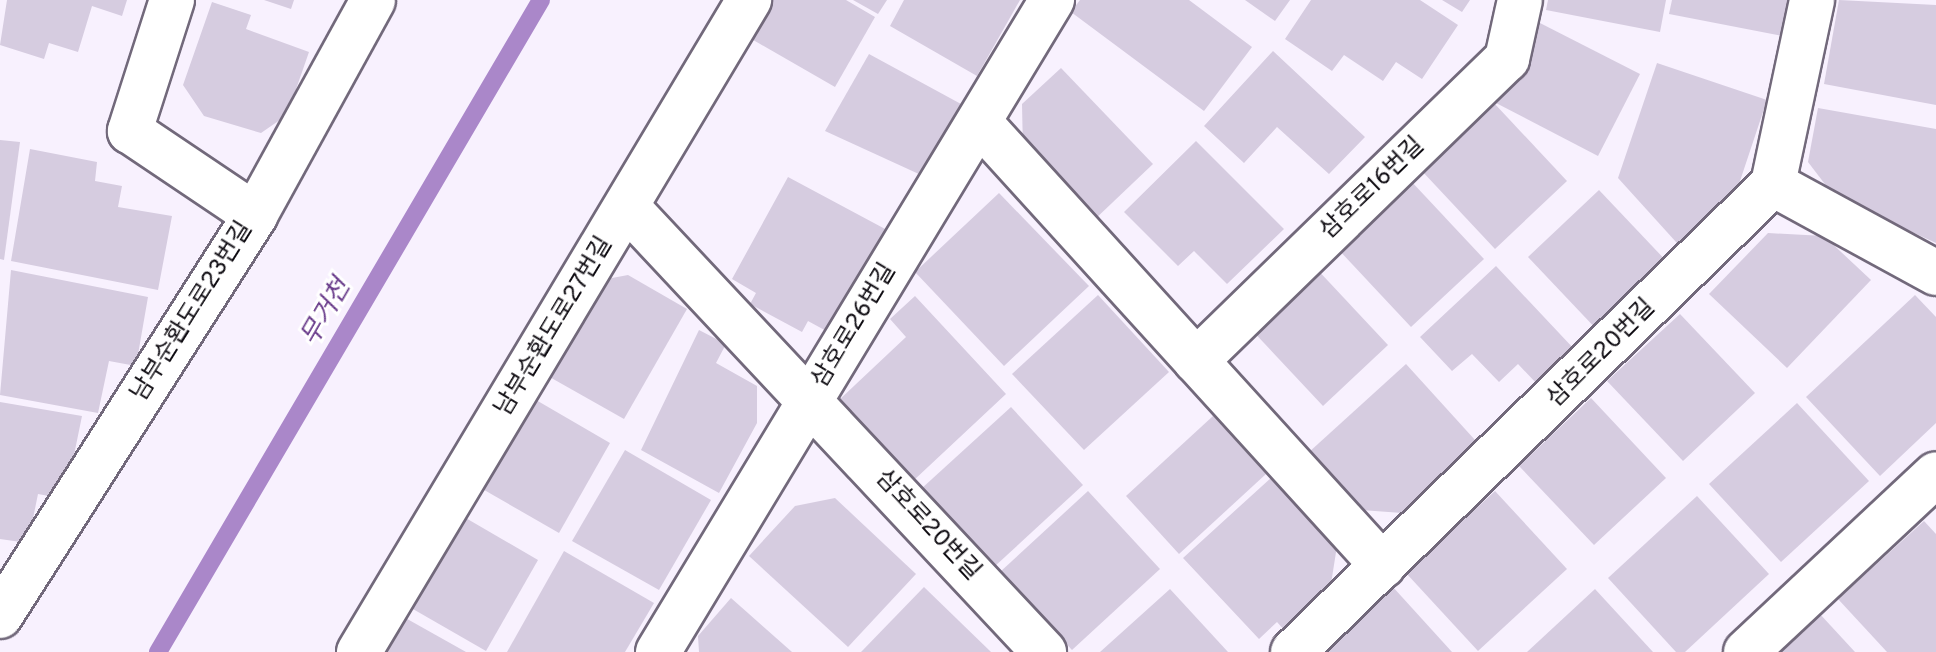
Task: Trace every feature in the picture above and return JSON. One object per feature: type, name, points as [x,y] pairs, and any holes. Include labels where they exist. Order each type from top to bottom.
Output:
[{"type":"street","points":[[172,0],[130,131],[255,215]]},
{"type":"street","name":"남부순환도로23번길","points":[[0,616],[255,215],[373,0]]},
{"type":"street","name":"남부순환도로27번길","points":[[359,652],[749,0]]},
{"type":"street","name":"삼호로26번길","points":[[658,652],[1052,0]]},
{"type":"street","name":"삼호로16번길","points":[[1196,361],[1507,59],[1520,0]]},
{"type":"street","points":[[1812,0],[1773,184],[1936,273]]},
{"type":"street","points":[[979,122],[1383,566]]},
{"type":"street","name":"삼호로20번길","points":[[1293,652],[1773,184]]},
{"type":"street","name":"삼호로20번길","points":[[627,207],[811,399],[1044,652]]},
{"type":"street","points":[[1746,652],[1936,474]]},
{"type":"building","points":[[7,0],[127,0],[122,16],[92,6],[78,52],[49,43],[44,59],[0,45]]},
{"type":"building","points":[[264,0],[294,0],[291,9]]},
{"type":"building","points":[[770,0],[846,0],[875,17],[835,87],[748,37]]},
{"type":"building","points":[[853,0],[887,0],[878,14]]},
{"type":"building","points":[[904,0],[1020,0],[977,76],[890,26]]},
{"type":"building","points":[[1080,0],[1189,0],[1252,47],[1204,111],[1071,12]]},
{"type":"building","points":[[1245,0],[1290,0],[1275,21]]},
{"type":"building","points":[[1311,0],[1420,0],[1458,25],[1422,79],[1396,62],[1383,81],[1344,55],[1332,71],[1285,39]]},
{"type":"building","points":[[1442,0],[1470,0],[1462,12]]},
{"type":"building","points":[[1548,0],[1666,0],[1660,32],[1546,10]]},
{"type":"building","points":[[1672,0],[1791,0],[1783,36],[1669,14]]},
{"type":"building","points":[[1839,0],[1936,5],[1936,105],[1824,84]]},
{"type":"building","points":[[212,2],[251,15],[246,29],[309,52],[287,115],[261,133],[204,116],[183,85]]},
{"type":"building","points":[[1538,22],[1640,74],[1598,156],[1496,103]]},
{"type":"building","points":[[1273,51],[1365,137],[1329,174],[1277,127],[1244,163],[1204,126]]},
{"type":"building","points":[[869,54],[961,104],[921,175],[825,131]]},
{"type":"building","points":[[1657,63],[1767,100],[1729,214],[1686,253],[1618,178]]},
{"type":"building","points":[[1061,68],[1153,164],[1092,222],[1023,151],[1022,104]]},
{"type":"building","points":[[1493,102],[1567,181],[1495,249],[1421,170]]},
{"type":"building","points":[[1818,108],[1936,129],[1936,243],[1834,196],[1808,162]]},
{"type":"building","points":[[0,140],[20,142],[4,260],[0,259]]},
{"type":"building","points":[[1196,141],[1284,229],[1227,284],[1194,251],[1178,266],[1124,212]]},
{"type":"building","points":[[30,149],[97,162],[95,181],[122,186],[118,207],[172,216],[158,290],[11,261]]},
{"type":"building","points":[[788,177],[887,230],[830,333],[808,321],[802,332],[750,304],[756,293],[732,279]]},
{"type":"building","points":[[1410,180],[1484,259],[1411,327],[1337,248]]},
{"type":"building","points":[[1599,190],[1671,266],[1600,333],[1528,257]]},
{"type":"building","points":[[999,193],[1089,286],[1004,366],[915,272]]},
{"type":"building","points":[[1768,233],[1824,236],[1871,280],[1787,368],[1709,294]]},
{"type":"building","points":[[1314,266],[1388,345],[1323,406],[1249,327]]},
{"type":"building","points":[[1496,266],[1575,350],[1538,385],[1518,364],[1499,382],[1472,354],[1452,371],[1420,337]]},
{"type":"building","points":[[11,270],[148,297],[136,366],[109,361],[98,413],[0,395]]},
{"type":"building","points":[[628,275],[687,309],[624,419],[539,371],[596,281]]},
{"type":"building","points":[[1098,295],[1169,372],[1084,450],[1012,374]]},
{"type":"building","points":[[1915,295],[1936,317],[1936,423],[1880,476],[1806,397]]},
{"type":"building","points":[[915,296],[1006,394],[913,481],[838,401],[906,337],[890,319]]},
{"type":"building","points":[[1680,314],[1755,393],[1683,461],[1607,381]]},
{"type":"building","points":[[699,330],[726,344],[716,363],[757,386],[757,423],[719,493],[641,450]]},
{"type":"building","points":[[1406,364],[1485,451],[1416,514],[1361,510],[1308,453]]},
{"type":"building","points":[[524,393],[610,443],[559,533],[472,483]]},
{"type":"building","points":[[1591,398],[1666,478],[1594,545],[1519,466]]},
{"type":"building","points":[[0,402],[82,416],[65,499],[38,494],[28,543],[0,539]]},
{"type":"building","points":[[1797,403],[1869,481],[1781,562],[1709,484]]},
{"type":"building","points":[[1011,407],[1083,485],[994,567],[921,489]]},
{"type":"building","points":[[1213,416],[1266,474],[1179,554],[1126,496]]},
{"type":"building","points":[[625,450],[711,500],[659,590],[572,541]]},
{"type":"building","points":[[1273,476],[1337,546],[1330,590],[1285,631],[1277,622],[1259,639],[1183,558]]},
{"type":"building","points":[[1088,491],[1160,569],[1072,650],[1000,572]]},
{"type":"building","points":[[1495,491],[1567,569],[1478,651],[1406,573]]},
{"type":"building","points":[[1697,496],[1769,574],[1685,652],[1676,652],[1608,578]]},
{"type":"building","points":[[835,498],[916,574],[848,647],[749,556],[795,506]]},
{"type":"building","points":[[452,510],[538,560],[486,651],[399,601]]},
{"type":"building","points":[[1924,521],[1936,534],[1936,652],[1887,652],[1838,599]]},
{"type":"building","points":[[564,551],[654,603],[625,652],[507,652]]},
{"type":"building","points":[[1392,586],[1452,652],[1321,652]]},
{"type":"building","points":[[924,587],[991,652],[861,652]]},
{"type":"building","points":[[1170,589],[1228,652],[1100,652]]},
{"type":"building","points":[[1595,589],[1653,652],[1527,652]]},
{"type":"building","points":[[731,598],[792,652],[699,652],[698,636]]},
{"type":"building","points":[[393,611],[466,652],[370,652]]},
{"type":"building","points":[[1819,613],[1855,652],[1776,652]]},
{"type":"waterway","name":"무거천","points":[[158,652],[541,0]]}]
